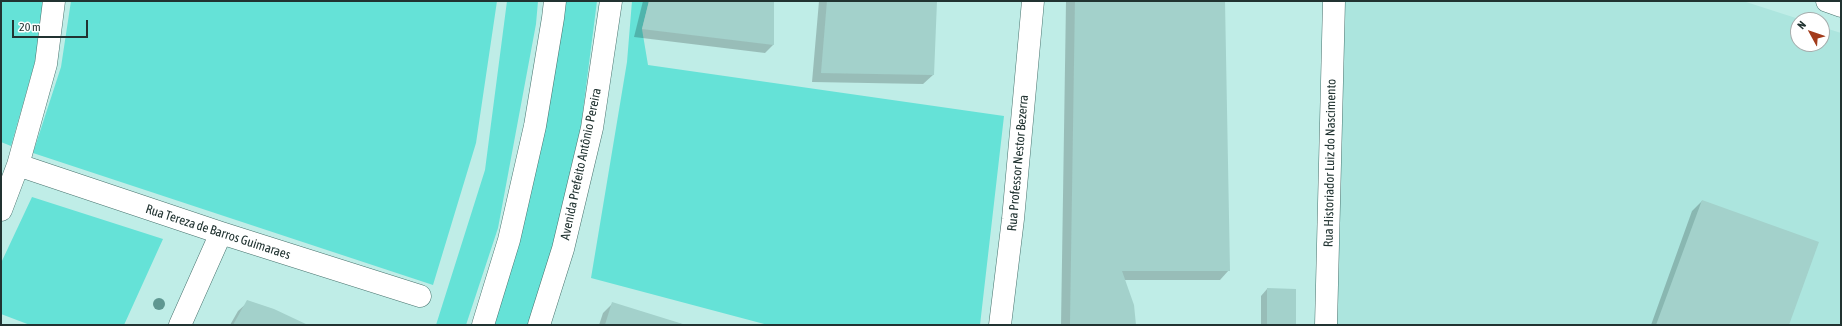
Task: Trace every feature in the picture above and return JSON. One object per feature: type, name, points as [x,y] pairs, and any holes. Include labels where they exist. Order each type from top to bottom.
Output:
[{"type":"street","points":[[1,210],[18,165],[46,64],[54,1]]},
{"type":"street","points":[[483,325],[509,240],[535,126],[555,1]]},
{"type":"street","name":"Avenida Prefeito Antônio Pereira","points":[[539,325],[563,249],[592,128],[610,1]]},
{"type":"street","name":"Rua Professor Nestor Bezerra","points":[[1000,325],[1013,219],[1033,1]]},
{"type":"street","name":"Rua Historiador Luiz do Nascimento","points":[[1326,325],[1334,1]]},
{"type":"street","points":[[1827,1],[1841,6]]},
{"type":"street","name":"Rua Tereza de Barros Guimaraes","points":[[18,165],[221,233],[420,296]]},
{"type":"street","points":[[180,325],[221,233]]},
{"type":"shaded area","points":[[1,1],[43,1],[37,55],[11,146],[1,142]]},
{"type":"shaded area","points":[[71,1],[497,1],[476,143],[433,285],[33,153],[61,67]]},
{"type":"shaded area","points":[[507,1],[538,1],[536,24],[498,228],[466,325],[436,325],[485,170]]},
{"type":"shaded area","points":[[561,1],[597,1],[581,126],[550,257],[528,325],[489,325]]},
{"type":"shaded area","points":[[632,1],[649,1],[642,29],[648,65],[1004,116],[980,325],[768,325],[591,278],[627,62]]},
{"type":"shaded area","points":[[1334,1],[1743,1],[1790,16],[1790,52],[1830,52],[1830,30],[1841,33],[1841,325],[1330,325]]},
{"type":"shaded area","points":[[32,197],[163,239],[124,325],[30,325],[1,314],[1,263]]},
{"type":"building","points":[[649,1],[774,1],[774,45],[642,29]]},
{"type":"building","points":[[827,1],[937,1],[934,75],[821,73]]},
{"type":"building","points":[[1075,1],[1225,1],[1230,271],[1122,271],[1134,305],[1136,325],[1070,325]]},
{"type":"building","points":[[1702,200],[1819,242],[1789,325],[1656,325]]},
{"type":"building","points":[[1267,288],[1296,289],[1296,325],[1267,325]]},
{"type":"building","points":[[247,300],[274,309],[308,325],[233,325]]},
{"type":"building","points":[[612,302],[686,325],[605,325]]}]
